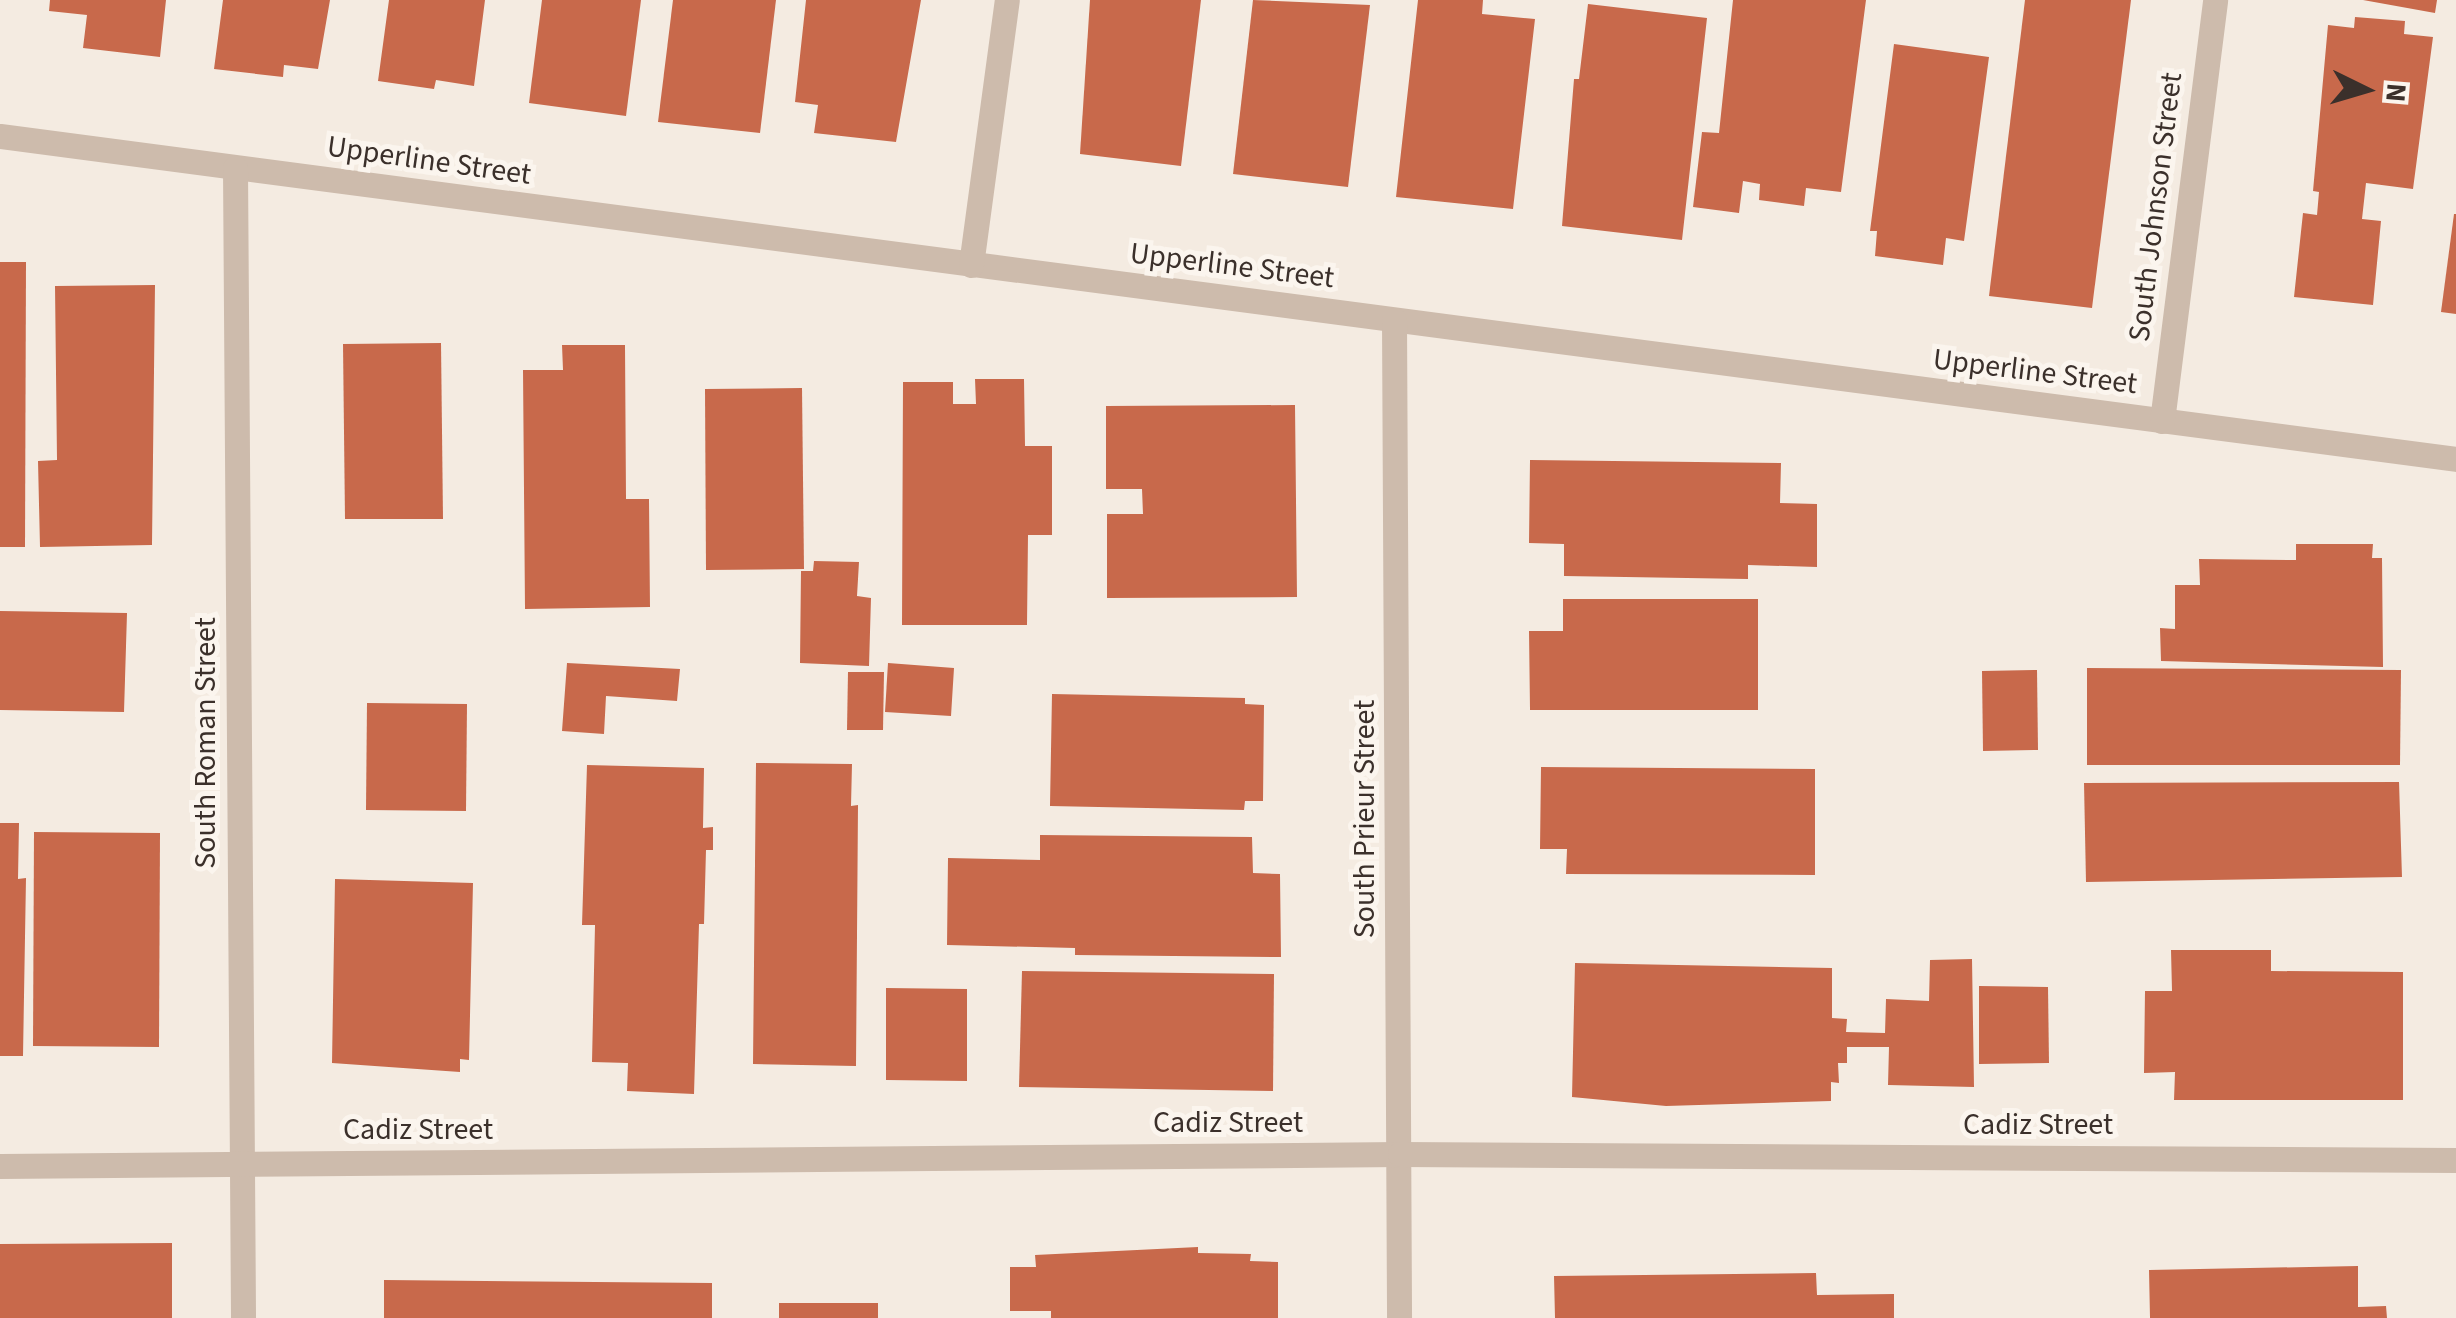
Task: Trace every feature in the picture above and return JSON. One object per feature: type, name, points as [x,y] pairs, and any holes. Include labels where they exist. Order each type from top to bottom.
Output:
[{"type":"street","points":[[971,265],[1007,0]]},
{"type":"street","name":"South Johnson Street","points":[[2162,421],[2214,0]]},
{"type":"street","name":"Upperline Street","points":[[0,136],[2456,459]]},
{"type":"street","name":"South Roman Street","points":[[235,168],[242,1318]]},
{"type":"street","name":"South Prieur Street","points":[[1394,320],[1400,1318]]},
{"type":"street","name":"Cadiz Street","points":[[0,1166],[1400,1154],[2456,1160]]},
{"type":"building","points":[[50,0],[166,0],[160,57],[83,48],[87,15],[49,11]]},
{"type":"building","points":[[223,0],[330,0],[318,69],[284,65],[283,77],[214,69]]},
{"type":"building","points":[[389,0],[485,0],[474,86],[436,80],[434,89],[378,81]]},
{"type":"building","points":[[542,0],[641,0],[626,116],[529,103]]},
{"type":"building","points":[[673,0],[776,0],[760,133],[658,122]]},
{"type":"building","points":[[806,0],[921,0],[896,142],[814,133],[818,105],[795,102]]},
{"type":"building","points":[[1090,0],[1201,0],[1181,166],[1080,154]]},
{"type":"building","points":[[1253,0],[1370,5],[1348,187],[1233,174]]},
{"type":"building","points":[[1418,0],[1483,0],[1482,14],[1535,19],[1513,209],[1396,197]]},
{"type":"building","points":[[1733,0],[1866,0],[1841,192],[1806,188],[1804,206],[1759,200],[1760,184],[1743,181],[1739,213],[1693,207],[1702,132],[1719,133]]},
{"type":"building","points":[[2025,0],[2131,0],[2092,308],[1989,296]]},
{"type":"building","points":[[2363,0],[2437,0],[2435,13]]},
{"type":"building","points":[[1588,4],[1707,18],[1682,240],[1562,226],[1574,79],[1579,79]]},
{"type":"building","points":[[2355,17],[2405,21],[2404,34],[2433,37],[2413,189],[2366,183],[2362,219],[2381,221],[2373,305],[2294,297],[2303,213],[2317,215],[2319,192],[2313,191],[2328,25],[2354,28]]},
{"type":"building","points":[[1894,44],[1989,57],[1964,241],[1946,238],[1943,265],[1875,256],[1877,231],[1870,231]]},
{"type":"building","points":[[2456,214],[2456,314],[2441,312]]},
{"type":"building","points":[[0,262],[26,262],[25,547],[0,547]]},
{"type":"building","points":[[155,285],[152,545],[40,547],[38,461],[57,460],[55,286]]},
{"type":"building","points":[[441,343],[443,519],[345,519],[343,344]]},
{"type":"building","points":[[562,345],[625,345],[626,499],[649,499],[650,607],[525,609],[523,370],[563,370]]},
{"type":"building","points":[[975,379],[1024,379],[1025,446],[1052,446],[1052,535],[1028,535],[1027,625],[902,625],[903,382],[953,382],[953,404],[976,404]]},
{"type":"building","points":[[802,388],[804,569],[706,570],[705,389]]},
{"type":"building","points":[[1295,405],[1297,597],[1107,598],[1107,514],[1143,514],[1142,489],[1106,489],[1106,406]]},
{"type":"building","points":[[1530,460],[1781,463],[1780,503],[1817,504],[1817,567],[1748,565],[1748,579],[1564,576],[1564,544],[1529,543]]},
{"type":"building","points":[[2296,544],[2373,544],[2372,558],[2382,558],[2383,667],[2161,661],[2160,628],[2175,629],[2175,585],[2200,585],[2199,559],[2296,560]]},
{"type":"building","points":[[814,561],[859,562],[857,596],[871,598],[869,666],[800,663],[801,571],[813,571]]},
{"type":"building","points":[[1563,599],[1758,599],[1758,710],[1530,710],[1529,631],[1563,631]]},
{"type":"building","points":[[0,611],[127,613],[124,712],[0,710]]},
{"type":"building","points":[[567,663],[680,669],[677,701],[606,696],[604,734],[562,731]]},
{"type":"building","points":[[888,663],[954,668],[951,716],[885,712]]},
{"type":"building","points":[[2087,668],[2401,670],[2400,765],[2087,765]]},
{"type":"building","points":[[2037,670],[2038,750],[1983,751],[1982,671]]},
{"type":"building","points":[[848,672],[884,672],[883,730],[847,730]]},
{"type":"building","points":[[1052,694],[1245,698],[1245,704],[1264,705],[1263,801],[1245,801],[1244,810],[1050,806]]},
{"type":"building","points":[[367,703],[467,704],[466,811],[366,810]]},
{"type":"building","points":[[756,763],[852,764],[851,806],[858,805],[856,1066],[753,1064]]},
{"type":"building","points":[[587,765],[704,768],[703,828],[713,827],[713,850],[706,850],[704,924],[699,924],[694,1094],[627,1091],[628,1063],[592,1062],[595,925],[582,925]]},
{"type":"building","points":[[1541,767],[1815,769],[1815,875],[1566,874],[1567,849],[1540,849]]},
{"type":"building","points":[[2399,782],[2402,877],[2086,882],[2084,783]]},
{"type":"building","points":[[0,823],[19,823],[18,879],[26,878],[23,1056],[0,1056]]},
{"type":"building","points":[[34,832],[160,833],[159,1047],[33,1046]]},
{"type":"building","points":[[1040,835],[1252,837],[1253,873],[1280,874],[1281,957],[1075,955],[1075,948],[947,945],[948,858],[1040,860]]},
{"type":"building","points":[[335,879],[473,883],[469,1060],[460,1059],[460,1072],[332,1063]]},
{"type":"building","points":[[2171,950],[2271,950],[2271,971],[2403,972],[2403,1100],[2174,1100],[2175,1072],[2144,1073],[2145,991],[2172,991]]},
{"type":"building","points":[[1972,959],[1974,1087],[1888,1085],[1889,1047],[1847,1047],[1847,1063],[1838,1063],[1839,1083],[1831,1082],[1831,1101],[1666,1106],[1572,1097],[1575,963],[1832,968],[1832,1018],[1847,1019],[1846,1032],[1885,1033],[1886,999],[1929,1001],[1930,960]]},
{"type":"building","points":[[1022,971],[1274,974],[1273,1091],[1019,1087]]},
{"type":"building","points":[[1979,986],[2048,987],[2049,1063],[1979,1064]]},
{"type":"building","points":[[886,988],[967,989],[967,1081],[886,1080]]},
{"type":"building","points":[[172,1243],[172,1318],[0,1318],[0,1244]]},
{"type":"building","points":[[1198,1247],[1198,1253],[1251,1254],[1250,1261],[1278,1262],[1278,1318],[1051,1318],[1051,1311],[1010,1311],[1010,1267],[1036,1267],[1035,1255]]},
{"type":"building","points":[[2358,1266],[2358,1307],[2386,1306],[2387,1318],[2150,1318],[2149,1270]]},
{"type":"building","points":[[1816,1273],[1817,1295],[1894,1294],[1894,1318],[1555,1318],[1554,1276]]},
{"type":"building","points":[[384,1280],[712,1283],[712,1318],[384,1318]]},
{"type":"building","points":[[779,1303],[878,1303],[878,1318],[779,1318]]}]
